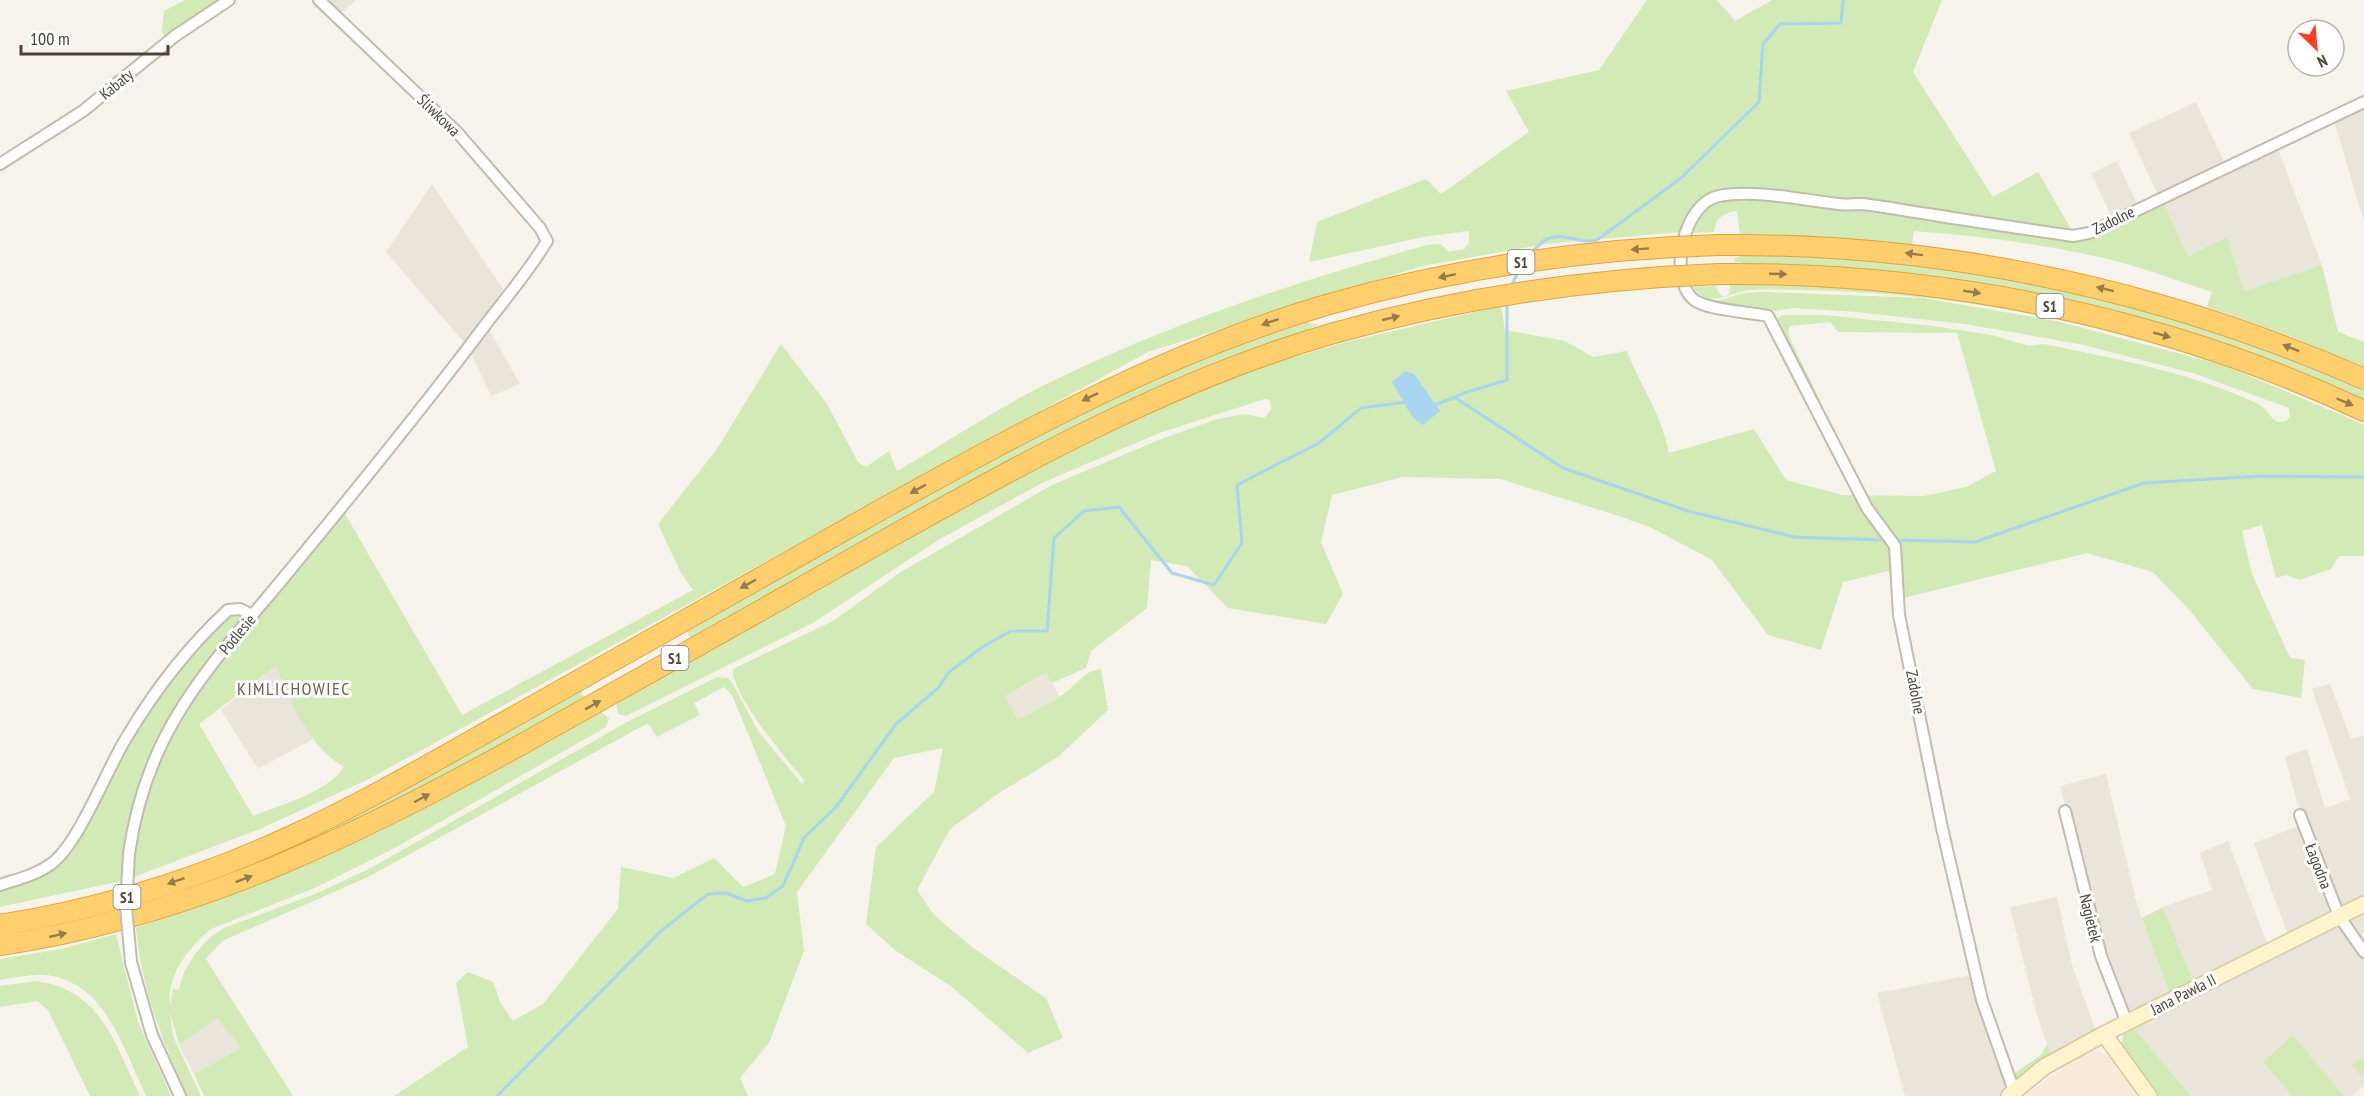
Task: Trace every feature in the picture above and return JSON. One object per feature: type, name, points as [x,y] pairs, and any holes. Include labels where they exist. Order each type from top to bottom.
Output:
[{"type":"highway","name":"S1","points":[[0,925],[127,897],[207,870],[288,838],[413,773],[1065,409],[1178,357],[1257,327],[1326,305],[1439,277],[1542,259],[1633,249],[1719,245],[1795,246],[1899,253],[1990,265],[2059,278],[2136,297],[2227,325],[2364,380]]},
{"type":"highway","name":"S1","points":[[0,945],[47,937],[138,915],[226,886],[333,841],[510,751],[953,502],[1092,427],[1226,369],[1335,333],[1421,311],[1528,291],[1620,280],[1719,274],[1863,278],[1968,291],[2060,308],[2209,349],[2364,411]]},
{"type":"street","name":"Kabaty","points":[[0,164],[83,111],[175,36],[229,0]]},
{"type":"street","name":"Śliwkowa","points":[[319,0],[457,132],[540,228],[547,241]]},
{"type":"street","name":"Zadolne","points":[[2012,1094],[1982,1000],[1942,828],[1899,615],[1895,546],[1867,508],[1768,316],[1736,309],[1711,308],[1695,301],[1689,295],[1683,283],[1682,254],[1685,233],[1692,216],[1711,199],[1730,195],[1842,205],[1861,204],[2073,236],[2089,233],[2364,102]]},
{"type":"street","name":"Podlesie","points":[[180,1096],[152,1035],[131,962],[126,907],[129,854],[140,797],[154,757],[173,718],[201,676],[393,444],[547,241]]},
{"type":"street","points":[[0,885],[32,875],[52,863],[68,844],[127,736],[167,677],[228,610],[240,609],[252,615]]},
{"type":"street","name":"Nagietek","points":[[2065,811],[2100,956],[2127,1023]]},
{"type":"street","name":"Łagodna","points":[[2300,815],[2339,916],[2364,952]]},
{"type":"street","name":"Jana Pawła II","points":[[2012,1094],[2044,1067],[2104,1034],[2364,904]]},
{"type":"street","points":[[2104,1034],[2150,1096]]},
{"type":"shaded area","points":[[326,0],[356,0],[341,14]]},
{"type":"shaded area","points":[[2196,102],[2225,164],[2158,195],[2129,133]]},
{"type":"shaded area","points":[[2364,107],[2364,223],[2334,120]]},
{"type":"shaded area","points":[[2277,147],[2322,265],[2244,291],[2227,237],[2188,256],[2162,199]]},
{"type":"shaded area","points":[[2117,161],[2138,206],[2112,218],[2091,173]]},
{"type":"shaded area","points":[[432,184],[507,295],[486,324],[520,384],[491,396],[468,347],[386,252]]},
{"type":"shaded area","points":[[276,666],[313,739],[258,769],[221,710]]},
{"type":"shaded area","points":[[1047,673],[1060,697],[1018,720],[1005,696]]},
{"type":"shaded area","points":[[2330,684],[2351,739],[2364,735],[2364,896],[2342,908],[2336,901],[2297,802],[2285,757],[2307,749],[2325,808],[2350,799],[2312,689]]},
{"type":"shaded area","points":[[2106,774],[2137,905],[2170,995],[2130,1014],[2127,1014],[2110,974],[2060,786]]},
{"type":"shaded area","points":[[2301,825],[2334,911],[2288,935],[2254,843]]},
{"type":"shaded area","points":[[2228,841],[2268,946],[2193,982],[2163,907],[2212,890],[2200,853]]},
{"type":"shaded area","points":[[2057,897],[2072,965],[2096,1031],[2051,1056],[2036,1011],[2010,907]]},
{"type":"shaded area","points":[[2364,912],[2364,933],[2358,937],[2346,921]]},
{"type":"shaded area","points":[[2338,921],[2364,959],[2364,1055],[2351,1065],[2364,1080],[2364,1085],[2352,1096],[2344,1096],[2293,1036],[2263,1062],[2292,1096],[2191,1096],[2132,1026]]},
{"type":"shaded area","points":[[1972,975],[2006,1084],[2001,1096],[1905,1096],[1877,993]]},
{"type":"shaded area","points":[[217,1018],[241,1048],[194,1074],[179,1045]]},
{"type":"shaded area","points":[[2090,1051],[2098,1051],[2115,1061],[2142,1096],[2023,1096]]},
{"type":"green space","points":[[185,0],[229,0],[166,42],[162,31],[164,11]]},
{"type":"green space","points":[[1647,0],[1717,0],[1735,21],[1772,0],[1942,0],[1913,72],[1993,197],[2038,172],[2071,229],[1819,197],[1724,191],[1706,196],[1696,202],[1686,216],[1680,232],[1546,244],[1422,266],[1148,352],[369,779],[260,829],[126,880],[0,907],[0,885],[52,863],[167,677],[228,610],[253,615],[341,507],[462,715],[693,590],[681,573],[658,524],[717,449],[781,344],[827,404],[858,462],[866,467],[889,451],[897,471],[1038,388],[1104,357],[1194,320],[1332,273],[1427,245],[1441,244],[1449,252],[1464,249],[1469,243],[1469,231],[1423,237],[1309,262],[1317,222],[1426,179],[1441,194],[1529,132],[1506,91],[1599,70]],"holes":[[[276,666],[302,723],[321,748],[344,767],[336,776],[315,791],[253,816],[199,724]]]},
{"type":"green space","points":[[2162,199],[2188,256],[2227,237],[2244,291],[2322,265],[2338,332],[2364,342],[2364,367],[2290,336],[2207,307],[2212,292],[2131,265],[2069,251],[1992,239],[1914,231],[1912,244],[1804,236],[1740,235],[1737,211],[1721,217],[1716,223],[1714,232],[1689,233],[1693,222],[1706,207],[1726,200],[1762,200],[2085,238]]},
{"type":"green space","points":[[1740,251],[1969,269],[2201,323],[2364,387],[2364,405],[2150,324],[1741,266],[1741,262],[1735,262],[1735,258],[1740,256]]},
{"type":"green space","points":[[1776,284],[1883,291],[2042,313],[2145,338],[2196,355],[2364,425],[2364,556],[2339,556],[2331,569],[2299,580],[2286,575],[2276,578],[2262,525],[2242,531],[2252,574],[2290,658],[2305,660],[2301,698],[2253,689],[2191,612],[2153,572],[2087,553],[1903,598],[1893,570],[1843,582],[1821,650],[1768,635],[1712,560],[1650,527],[1500,479],[1402,477],[1332,495],[1321,542],[1343,594],[1326,624],[1228,608],[1187,566],[1151,560],[1147,608],[1091,651],[1086,668],[1052,683],[1046,673],[1005,696],[1018,720],[1060,697],[1089,672],[1101,669],[1108,710],[1058,757],[999,793],[950,829],[917,890],[934,915],[973,948],[1046,998],[1063,1038],[1028,1053],[952,987],[896,951],[866,924],[876,847],[934,792],[943,748],[894,758],[797,892],[804,951],[769,1043],[740,1078],[748,1096],[394,1096],[468,1047],[456,983],[468,972],[493,982],[501,1004],[513,1021],[543,1004],[618,909],[621,867],[673,878],[714,858],[743,887],[775,874],[786,826],[732,695],[724,687],[694,703],[700,715],[657,737],[648,723],[368,877],[222,941],[206,959],[293,1096],[204,1096],[194,1074],[241,1048],[217,1018],[179,1045],[170,1012],[173,1036],[201,1096],[187,1096],[154,1014],[143,973],[136,928],[258,885],[379,832],[601,712],[609,718],[606,727],[391,850],[317,887],[211,929],[195,944],[181,963],[172,983],[170,1005],[173,989],[179,989],[184,972],[195,954],[210,937],[224,928],[315,894],[369,869],[627,722],[717,677],[728,678],[733,684],[758,731],[802,784],[804,780],[750,710],[735,680],[733,669],[833,621],[899,573],[1052,485],[1156,441],[1217,419],[1245,414],[1264,418],[1271,410],[1270,400],[1265,399],[1162,432],[1044,482],[940,539],[811,624],[626,716],[618,714],[616,703],[967,504],[1128,421],[1251,370],[1342,343],[1501,306],[1505,330],[1565,341],[1593,357],[1627,351],[1657,414],[1669,453],[1754,429],[1786,480],[1843,495],[1924,496],[1966,487],[1996,471],[1957,333],[1838,332],[1830,322],[1790,326],[1788,331],[1790,339],[1823,406],[1774,321],[1782,315],[1824,315],[1933,326],[1992,335],[2029,346],[2044,344],[2180,375],[2258,404],[2278,422],[2286,421],[2290,417],[2289,408],[2196,374],[2079,344],[1965,324],[1856,312],[1794,308],[1772,311],[1752,306],[1724,305],[1701,301],[1689,287],[1704,300],[1710,302],[1758,292],[1923,298],[2061,322],[2203,360],[2173,349],[2041,316],[1960,302],[1878,293],[1751,290],[1724,297],[1729,294],[1730,285]]},
{"type":"green space","points":[[1715,286],[1724,297],[1713,299],[1706,297],[1699,294],[1693,287]]},
{"type":"green space","points":[[1307,317],[1309,323],[1319,325],[1310,328],[1311,332],[1250,354],[692,640],[686,629],[1097,400]]},
{"type":"green space","points":[[579,689],[586,700],[577,706],[320,840],[141,907],[0,938],[0,931],[120,906]]},
{"type":"green space","points":[[2163,907],[2193,982],[2170,995],[2142,918]]},
{"type":"green space","points":[[116,934],[138,1022],[171,1096],[146,1096],[110,1020],[83,990],[66,980],[46,975],[0,980],[0,959],[61,949]]},
{"type":"green space","points":[[36,981],[58,986],[77,995],[91,1008],[114,1039],[140,1096],[90,1096],[48,1010],[37,1001],[0,1007],[0,986]]},
{"type":"green space","points":[[2132,1026],[2191,1096],[2159,1096],[2121,1046],[2124,1032]]},
{"type":"green space","points":[[2293,1035],[2344,1096],[2292,1096],[2263,1062]]},
{"type":"green space","points":[[2047,1044],[2051,1056],[2018,1080],[2013,1079],[2014,1074],[2041,1055]]},
{"type":"green space","points":[[2364,1055],[2364,1080],[2351,1065]]},
{"type":"water","points":[[1405,371],[1414,374],[1440,411],[1423,425],[1413,418],[1392,382]]},
{"type":"waterway","points":[[1532,252],[1543,241],[1553,237],[1584,241],[1597,240],[1681,178],[1759,102],[1763,44],[1780,24],[1841,23],[1843,0]]},
{"type":"waterway","points":[[1512,285],[1519,270]]},
{"type":"waterway","points":[[1433,406],[1464,393],[1507,380],[1507,303]]},
{"type":"waterway","points":[[1454,397],[1563,468],[1688,511],[1794,537],[1880,540]]},
{"type":"waterway","points":[[497,1096],[661,931],[708,894],[726,893],[747,901],[766,898],[783,886],[804,838],[836,807],[896,724],[938,688],[949,672],[984,646],[1011,631],[1047,631],[1054,538],[1084,511],[1119,507],[1172,573],[1214,585],[1242,543],[1237,485],[1319,443],[1361,408],[1407,402]]},
{"type":"waterway","points":[[1901,540],[1975,542],[2144,483],[2262,476],[2364,477]]},
{"type":"district","name":"KIMLICHOWIEC","points":[[294,688]]}]
